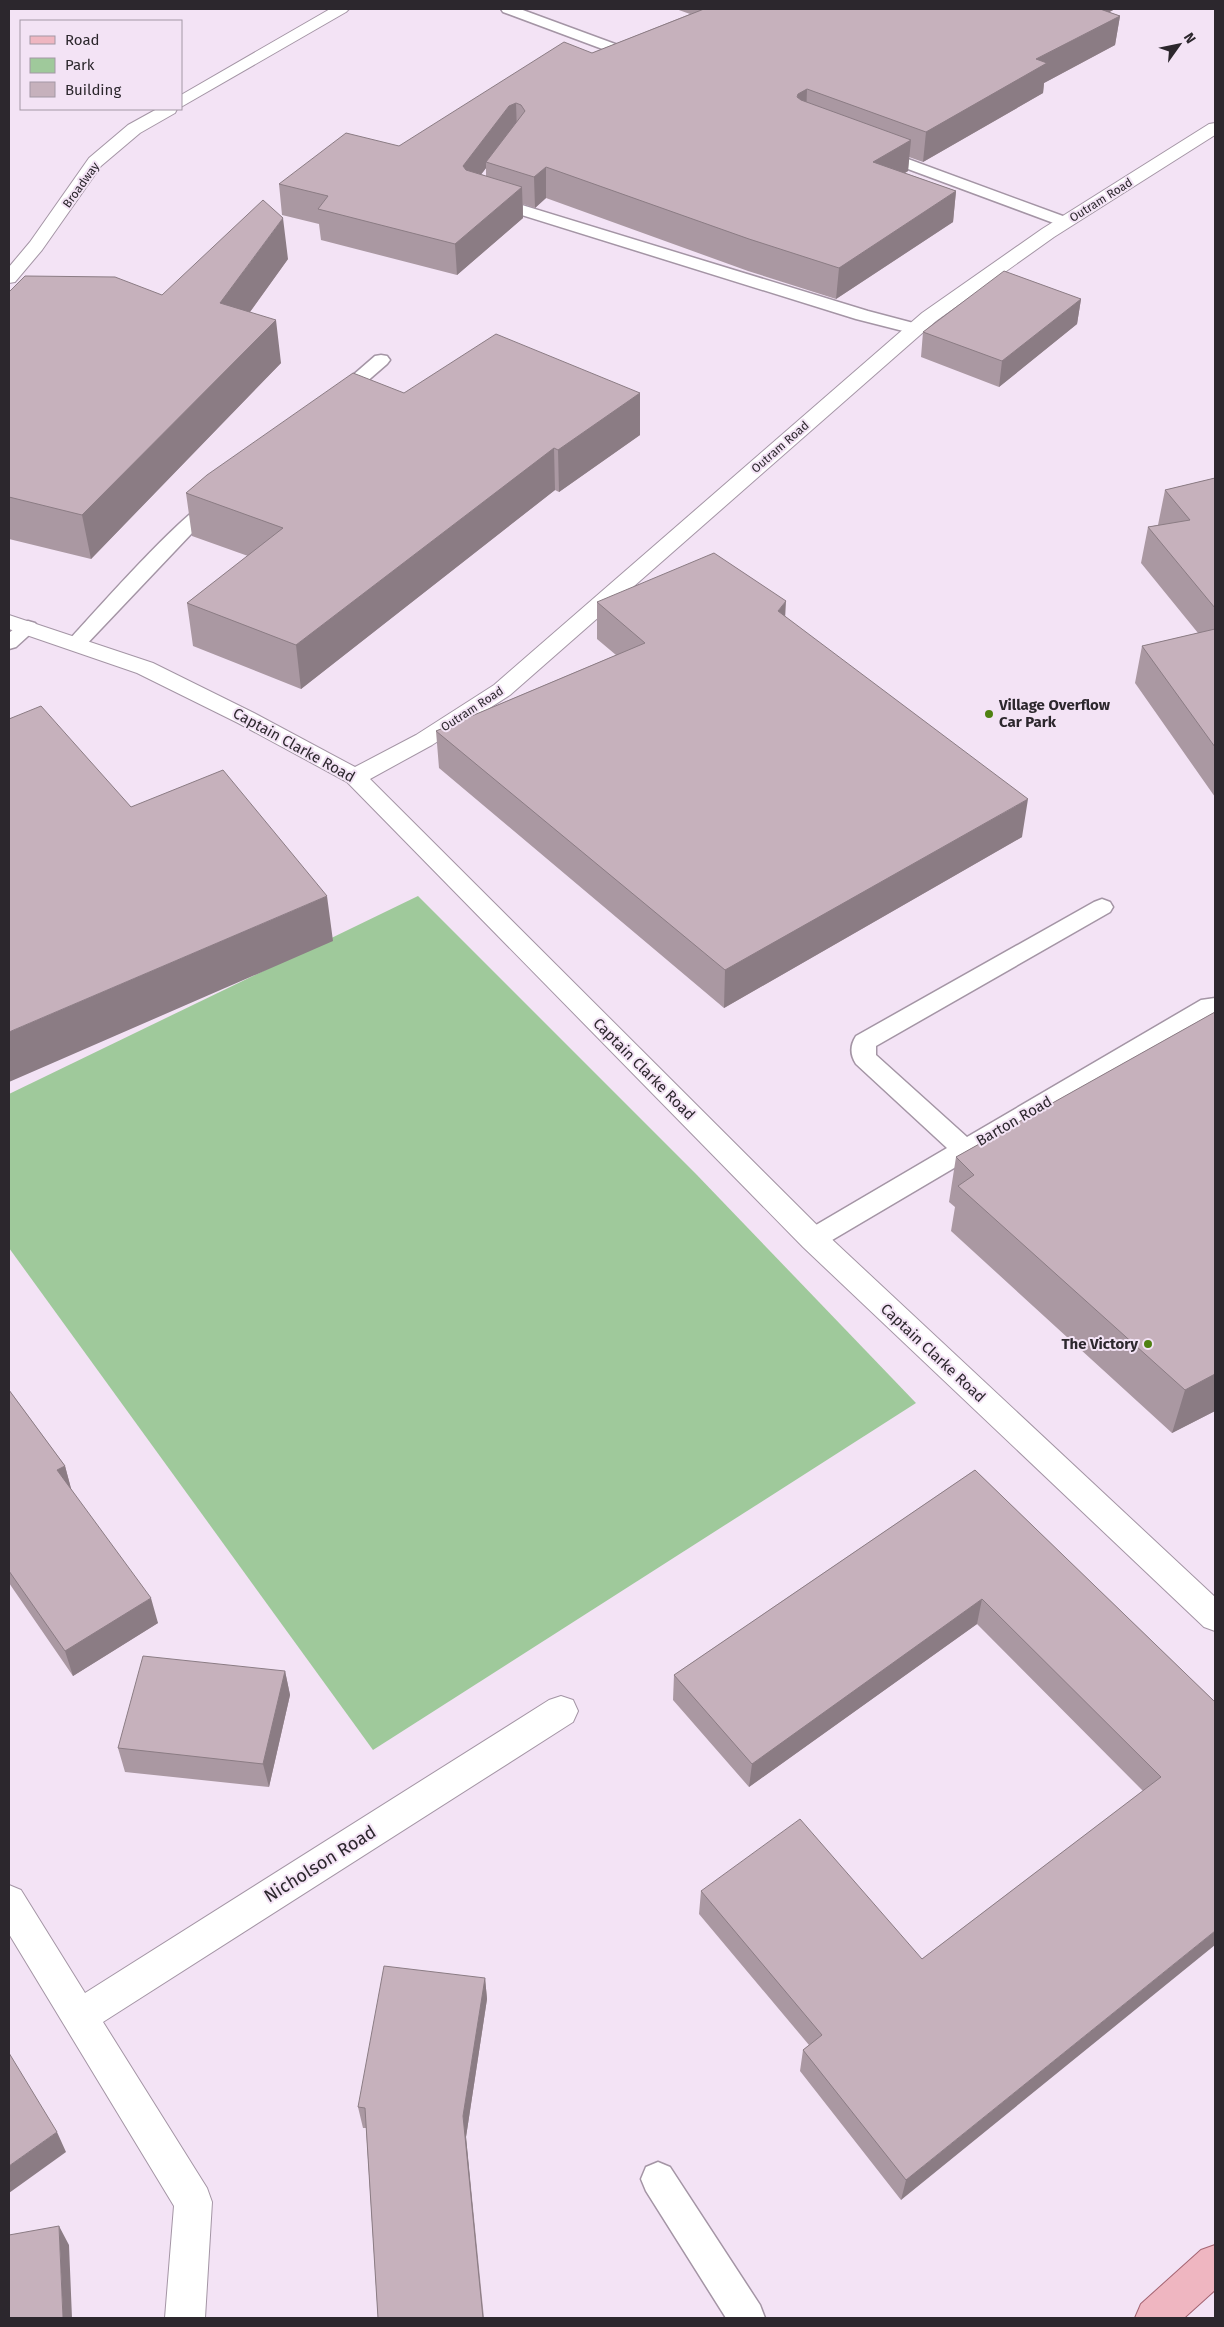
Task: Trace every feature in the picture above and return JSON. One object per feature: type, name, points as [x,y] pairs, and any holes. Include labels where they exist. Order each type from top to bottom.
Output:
[{"type":"main road","points":[[1155,2318],[1215,2264]]},
{"type":"street","points":[[182,101],[341,9]]},
{"type":"street","name":"Broadway","points":[[9,278],[36,246],[96,162],[134,129],[167,110]]},
{"type":"street","name":"Outram Road","points":[[355,777],[424,740],[502,690],[937,311],[1065,222],[1215,128]]},
{"type":"street","points":[[1195,142],[1215,148]]},
{"type":"street","name":"Captain Clarke Road","points":[[15,630],[76,644],[145,668],[246,718],[355,777],[813,1239],[1215,1617]]},
{"type":"street","name":"Nicholson Road","points":[[79,2017],[561,1711]]},
{"type":"street","points":[[9,1902],[194,2202],[185,2318]]},
{"type":"lane","points":[[508,9],[621,51]]},
{"type":"lane","points":[[861,146],[1065,222]]},
{"type":"lane","points":[[480,188],[474,196],[852,312],[915,329]]},
{"type":"lane","points":[[321,412],[381,360]]},
{"type":"lane","points":[[76,644],[186,528],[231,489]]},
{"type":"lane","points":[[965,1150],[864,1058],[864,1042],[1102,907]]},
{"type":"lane","name":"Barton Road","points":[[813,1239],[1209,1006],[1215,1006]]},
{"type":"lane","points":[[658,2179],[747,2318]]},
{"type":"green space","points":[[418,896],[696,1174],[916,1403],[373,1750],[9,1248],[9,1094]]},
{"type":"building","points":[[704,9],[1100,9],[1120,16],[1036,59],[1047,63],[926,132],[807,89],[798,94],[797,97],[801,100],[911,140],[873,162],[956,191],[839,268],[749,239],[546,167],[534,177],[486,162],[525,111],[521,105],[516,103],[509,106],[463,166],[466,170],[522,187],[455,244],[318,209],[328,196],[279,184],[346,133],[399,146],[564,42],[592,53]]},
{"type":"building","points":[[263,200],[283,218],[220,303],[276,320],[82,515],[9,497],[9,292],[25,276],[115,277],[162,295]]},
{"type":"building","points":[[1004,271],[1081,299],[1002,361],[923,332]]},
{"type":"building","points":[[496,334],[640,393],[558,450],[554,448],[296,645],[187,603],[283,528],[186,493],[207,475],[353,373],[404,393]]},
{"type":"building","points":[[1215,478],[1215,608],[1148,527],[1190,520],[1165,490]]},
{"type":"building","points":[[714,553],[786,601],[778,611],[1028,799],[725,970],[436,731],[645,643],[597,602]]},
{"type":"building","points":[[1215,629],[1215,747],[1142,646]]},
{"type":"building","points":[[41,706],[131,807],[223,770],[327,896],[9,1032],[9,719]]},
{"type":"building","points":[[1215,1012],[1215,1374],[1185,1390],[958,1186],[974,1175],[956,1157]]},
{"type":"building","points":[[9,1390],[65,1466],[57,1470],[151,1598],[65,1651],[9,1571]]},
{"type":"building","points":[[975,1470],[1215,1702],[1215,1931],[906,2180],[803,2050],[822,2035],[701,1891],[800,1819],[922,1959],[1161,1777],[982,1599],[752,1764],[674,1675]]},
{"type":"building","points":[[143,1656],[285,1671],[263,1764],[118,1748]]},
{"type":"building","points":[[384,1966],[485,1978],[463,2116],[483,2318],[378,2318],[365,2108],[358,2107]]},
{"type":"building","points":[[9,2053],[57,2132],[9,2166]]},
{"type":"building","points":[[59,2226],[63,2318],[9,2318],[9,2235]]},
{"type":"place","name":"Village Overflow Car Park","points":[[989,714]]},
{"type":"place","name":"The Victory","points":[[1148,1344]]}]
